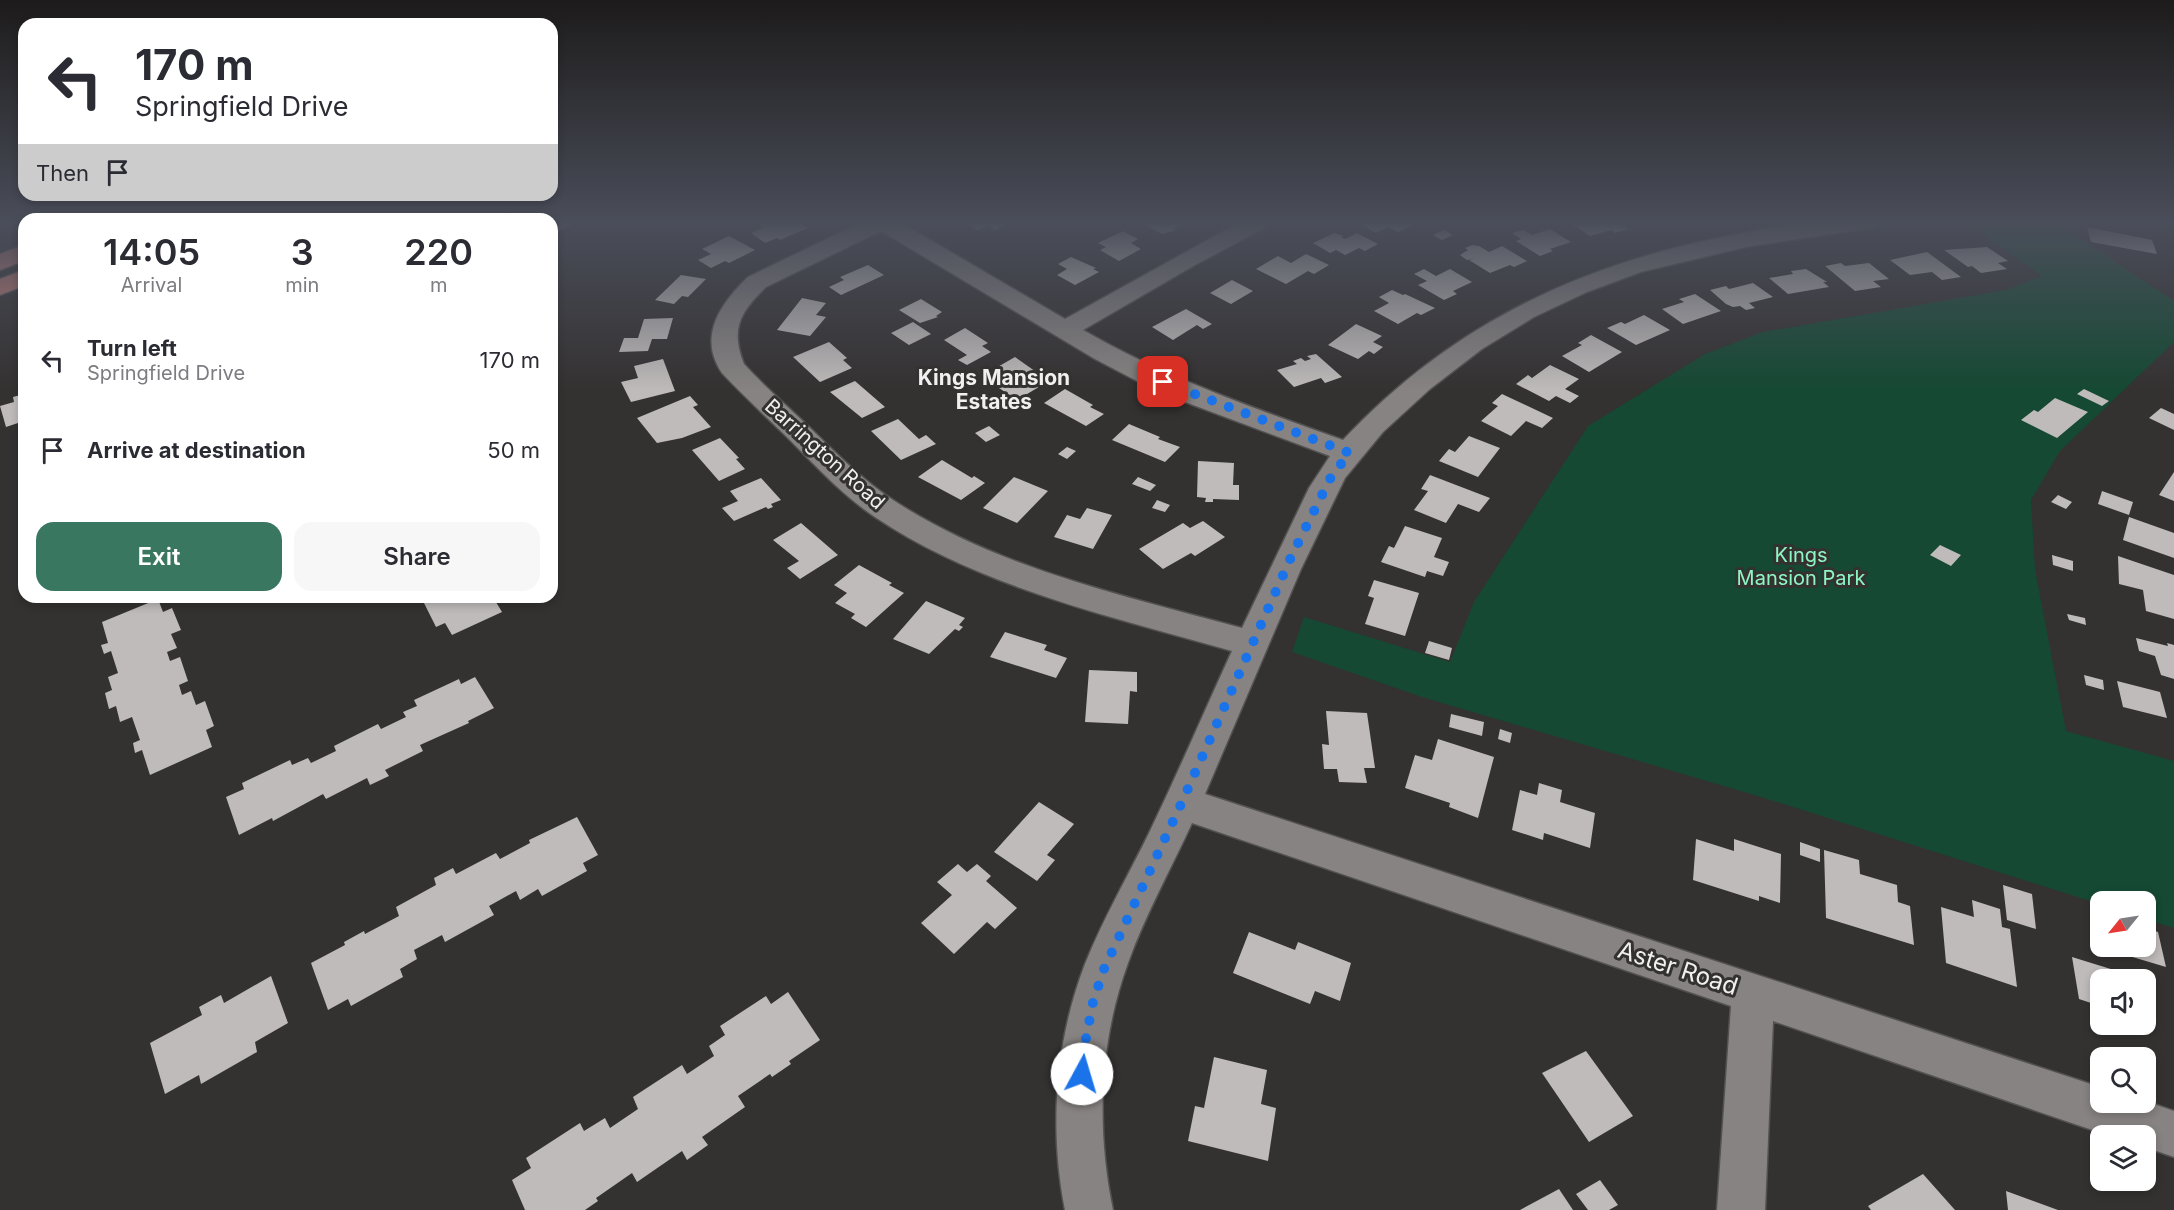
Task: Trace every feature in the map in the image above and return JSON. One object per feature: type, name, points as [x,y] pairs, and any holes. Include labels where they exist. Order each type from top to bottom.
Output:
[{"type":"street","name":"Barrington Road","points":[[766,277],[757,282],[743,295],[729,316],[723,338],[725,353],[738,374],[861,492],[896,517],[980,560],[1029,579],[1252,644]]},
{"type":"street","points":[[977,277],[1121,362],[1195,396],[1350,453]]},
{"type":"street","points":[[1066,329],[1156,277]]},
{"type":"street","points":[[1089,1210],[1079,1131],[1083,1054],[1093,1002],[1104,969],[1182,802],[1292,555],[1332,475],[1401,400],[1452,357],[1507,320],[1554,296],[1598,277]]},
{"type":"street","name":"Aster Road","points":[[1182,802],[2174,1134]]},
{"type":"street","points":[[1741,1210],[1753,993]]},
{"type":"green space","name":"Kings Mansion Park","points":[[2038,277],[2139,277],[2174,301],[2174,342],[2060,451],[2031,500],[2035,570],[2066,731],[2174,761],[2174,928],[2156,922],[2156,891],[2090,891],[2090,901],[1761,797],[1422,697],[1292,652],[1304,617],[1450,662],[1474,602],[1588,426],[1705,354],[1763,332],[2006,290]]},
{"type":"building","points":[[678,277],[706,279],[688,297],[682,296],[674,304],[655,300]]},
{"type":"building","points":[[841,277],[879,277],[841,295],[829,287],[844,280]]},
{"type":"building","points":[[1061,277],[1089,277],[1075,285]]},
{"type":"building","points":[[1273,277],[1297,277],[1286,284]]},
{"type":"building","points":[[1420,277],[1464,277],[1472,282],[1453,291],[1457,294],[1444,300],[1418,285],[1427,281]]},
{"type":"building","points":[[1820,277],[1827,282],[1823,282],[1829,287],[1788,294],[1769,278]]},
{"type":"building","points":[[1839,277],[1889,279],[1873,281],[1881,287],[1855,291]]},
{"type":"building","points":[[1939,277],[1958,277],[1942,280]]},
{"type":"building","points":[[1232,280],[1253,291],[1231,304],[1210,293]]},
{"type":"building","points":[[1753,283],[1773,297],[1749,303],[1755,308],[1746,310],[1740,306],[1733,307],[1726,304],[1710,290],[1726,286],[1729,289]]},
{"type":"building","points":[[1392,290],[1435,308],[1421,315],[1417,313],[1398,324],[1374,311],[1389,303],[1379,297]]},
{"type":"building","points":[[1695,294],[1721,311],[1683,324],[1662,309],[1684,302],[1679,299]]},
{"type":"building","points":[[802,298],[826,303],[816,315],[826,317],[810,336],[777,330]]},
{"type":"building","points":[[921,299],[942,312],[936,316],[938,317],[920,323],[899,310]]},
{"type":"building","points":[[1186,309],[1212,324],[1203,329],[1197,325],[1173,340],[1152,327]]},
{"type":"building","points":[[1644,315],[1670,330],[1636,345],[1607,328],[1621,322],[1625,324]]},
{"type":"building","points":[[673,318],[667,339],[652,339],[648,351],[619,352],[624,338],[638,338],[644,319]]},
{"type":"building","points":[[913,322],[931,334],[909,345],[891,333]]},
{"type":"building","points":[[1356,324],[1382,336],[1373,342],[1383,347],[1374,354],[1369,351],[1358,359],[1328,345]]},
{"type":"building","points":[[965,328],[988,343],[982,346],[991,352],[967,365],[958,360],[967,355],[944,340]]},
{"type":"building","points":[[1591,335],[1622,352],[1589,372],[1562,356],[1582,345],[1578,343]]},
{"type":"building","points":[[829,342],[847,358],[843,360],[852,368],[820,382],[793,357]]},
{"type":"building","points":[[1316,354],[1342,377],[1325,383],[1321,378],[1294,387],[1277,370],[1297,364],[1293,361],[1301,358],[1305,361],[1311,359],[1307,356]]},
{"type":"building","points":[[1015,357],[1049,381],[1017,400],[990,382],[1003,375],[994,369]]},
{"type":"building","points":[[663,359],[675,391],[631,402],[621,382],[638,378],[634,366]]},
{"type":"building","points":[[1550,365],[1579,379],[1565,389],[1579,396],[1570,403],[1556,396],[1549,401],[1516,384],[1528,375],[1532,378]]},
{"type":"building","points":[[855,381],[885,407],[862,418],[830,392]]},
{"type":"building","points":[[1065,389],[1104,414],[1086,426],[1044,403]]},
{"type":"building","points":[[2084,389],[2109,401],[2102,406],[2077,394]]},
{"type":"building","points":[[1502,394],[1553,418],[1542,428],[1526,421],[1511,436],[1481,421],[1498,406],[1492,403]]},
{"type":"building","points":[[18,396],[18,423],[6,427],[0,406],[14,402],[13,397]]},
{"type":"building","points":[[690,396],[698,405],[693,407],[711,427],[682,438],[657,443],[637,418]]},
{"type":"building","points":[[2055,398],[2088,412],[2057,438],[2021,420],[2034,410],[2038,412]]},
{"type":"building","points":[[2161,408],[2174,414],[2174,430],[2149,418]]},
{"type":"building","points":[[898,419],[919,439],[926,435],[936,444],[901,460],[871,431]]},
{"type":"building","points":[[1129,424],[1180,447],[1165,462],[1112,440]]},
{"type":"building","points":[[989,426],[1000,435],[986,442],[975,433]]},
{"type":"building","points":[[1469,436],[1500,448],[1478,477],[1439,461],[1449,449],[1455,452]]},
{"type":"building","points":[[720,438],[739,458],[736,459],[745,469],[719,481],[692,450]]},
{"type":"building","points":[[1067,447],[1076,451],[1067,459],[1058,454]]},
{"type":"building","points":[[942,460],[985,483],[961,500],[918,477]]},
{"type":"building","points":[[1198,461],[1234,463],[1233,485],[1239,485],[1239,500],[1213,499],[1213,502],[1205,502],[1206,498],[1197,497]]},
{"type":"building","points":[[2174,472],[2174,501],[2159,495]]},
{"type":"building","points":[[1430,475],[1490,498],[1479,512],[1458,504],[1446,523],[1414,510],[1428,491],[1421,489]]},
{"type":"building","points":[[1014,477],[1048,491],[1017,523],[983,508]]},
{"type":"building","points":[[1138,477],[1156,485],[1150,491],[1132,484]]},
{"type":"building","points":[[761,478],[781,500],[771,504],[773,507],[768,509],[766,507],[734,521],[722,508],[738,501],[730,491]]},
{"type":"building","points":[[2102,491],[2133,502],[2129,515],[2098,504]]},
{"type":"building","points":[[2058,495],[2072,502],[2066,509],[2051,502]]},
{"type":"building","points":[[1157,500],[1170,505],[1165,512],[1152,508]]},
{"type":"building","points":[[1087,508],[1112,515],[1093,549],[1054,537],[1067,515],[1080,519]]},
{"type":"building","points":[[2129,517],[2174,533],[2174,558],[2123,540]]},
{"type":"building","points":[[1203,521],[1225,537],[1195,556],[1191,553],[1163,569],[1139,549],[1183,523],[1190,528]]},
{"type":"building","points":[[801,523],[838,555],[800,579],[787,568],[799,561],[773,540]]},
{"type":"building","points":[[1405,526],[1442,538],[1434,557],[1449,562],[1443,576],[1427,571],[1425,577],[1381,562],[1389,546],[1394,548]]},
{"type":"building","points":[[1940,545],[1961,555],[1951,566],[1930,555]]},
{"type":"building","points":[[2052,555],[2073,561],[2073,571],[2053,565]]},
{"type":"building","points":[[2118,556],[2174,575],[2174,619],[2146,611],[2143,590],[2119,584]]},
{"type":"building","points":[[859,565],[892,583],[889,585],[904,593],[866,627],[851,618],[855,614],[835,603],[847,593],[834,585]]},
{"type":"building","points":[[1374,580],[1419,593],[1405,636],[1365,624],[1374,598],[1368,596]]},
{"type":"building","points":[[926,601],[965,618],[959,625],[963,627],[959,631],[955,629],[929,654],[893,639]]},
{"type":"building","points":[[148,603],[160,603],[163,612],[172,608],[181,630],[171,634],[177,648],[167,652],[170,661],[180,657],[188,681],[179,685],[182,695],[191,691],[196,705],[205,701],[214,726],[206,730],[212,747],[150,775],[142,750],[135,753],[133,743],[140,740],[132,717],[120,722],[116,706],[109,709],[105,693],[112,690],[108,677],[118,673],[111,651],[104,654],[101,645],[108,643],[102,622]]},
{"type":"building","points":[[424,603],[497,603],[502,612],[452,635],[445,623],[436,627]]},
{"type":"building","points":[[2067,614],[2085,618],[2086,625],[2069,620]]},
{"type":"building","points":[[1005,632],[1047,645],[1044,650],[1067,658],[1056,678],[990,657]]},
{"type":"building","points":[[2136,638],[2168,646],[2167,643],[2174,645],[2174,679],[2161,675],[2155,656],[2139,651]]},
{"type":"building","points":[[1429,641],[1452,648],[1449,660],[1425,653]]},
{"type":"building","points":[[1089,670],[1137,672],[1137,692],[1130,691],[1128,724],[1085,722]]},
{"type":"building","points":[[2084,675],[2103,680],[2104,690],[2086,685]]},
{"type":"building","points":[[475,677],[494,708],[468,721],[469,723],[420,745],[423,751],[385,770],[389,776],[370,785],[367,778],[326,799],[323,794],[273,821],[272,818],[239,835],[226,797],[244,789],[242,783],[290,760],[292,765],[308,758],[311,763],[336,751],[334,746],[378,724],[381,729],[406,717],[403,712],[417,706],[414,700],[459,679],[461,684]]},
{"type":"building","points":[[2117,681],[2160,692],[2167,718],[2123,707]]},
{"type":"building","points":[[1326,711],[1367,713],[1375,768],[1364,768],[1367,783],[1339,782],[1337,769],[1324,769],[1322,744],[1329,745]]},
{"type":"building","points":[[1451,714],[1484,722],[1482,736],[1449,727]]},
{"type":"building","points":[[1500,729],[1512,733],[1510,743],[1498,739]]},
{"type":"building","points":[[1438,739],[1494,757],[1478,818],[1449,807],[1450,803],[1405,788],[1415,755],[1432,760]]},
{"type":"building","points":[[1539,783],[1562,790],[1560,802],[1595,813],[1590,848],[1544,833],[1543,840],[1512,830],[1520,790],[1537,795]]},
{"type":"building","points":[[1039,802],[1074,824],[1047,855],[1055,860],[1037,881],[994,852]]},
{"type":"building","points":[[577,817],[598,855],[583,863],[587,871],[542,896],[538,889],[520,900],[516,891],[489,906],[494,915],[445,942],[442,935],[414,950],[417,959],[400,969],[403,977],[351,1006],[348,999],[328,1010],[311,963],[345,945],[344,942],[364,931],[365,934],[399,916],[396,907],[436,885],[434,878],[453,868],[456,874],[496,853],[500,859],[530,843],[529,840]]},
{"type":"building","points":[[1696,839],[1734,851],[1734,839],[1781,854],[1780,903],[1759,896],[1759,901],[1693,880]]},
{"type":"building","points":[[1800,842],[1820,849],[1820,862],[1800,855]]},
{"type":"building","points":[[1824,850],[1859,860],[1860,874],[1897,885],[1898,902],[1910,906],[1914,945],[1826,918]]},
{"type":"building","points":[[958,864],[967,872],[977,864],[991,876],[986,881],[1017,908],[995,929],[987,922],[954,954],[921,923],[952,895],[937,882]]},
{"type":"building","points":[[2003,885],[2032,894],[2036,929],[2007,920]]},
{"type":"building","points":[[1972,900],[2000,909],[2002,927],[2010,929],[2017,987],[1946,963],[1941,907],[1974,917]]},
{"type":"building","points":[[2156,931],[2158,932],[2166,967],[2132,957],[2156,957]]},
{"type":"building","points":[[1249,932],[1295,950],[1298,942],[1351,963],[1340,1001],[1315,991],[1310,1004],[1233,973]]},
{"type":"building","points":[[2072,957],[2111,969],[2090,969],[2090,1003],[2079,999]]},
{"type":"building","points":[[271,976],[288,1023],[255,1042],[257,1052],[201,1084],[199,1075],[165,1094],[150,1043],[202,1015],[199,1007],[221,995],[224,1003]]},
{"type":"building","points":[[788,992],[820,1040],[789,1061],[791,1064],[772,1077],[770,1074],[738,1096],[745,1107],[702,1137],[708,1145],[687,1160],[682,1151],[637,1182],[632,1173],[596,1198],[598,1201],[585,1210],[525,1210],[512,1180],[531,1168],[526,1158],[580,1123],[584,1131],[605,1118],[610,1128],[638,1109],[633,1097],[682,1065],[687,1074],[714,1056],[709,1046],[725,1035],[720,1026],[766,996],[771,1004]]},
{"type":"building","points":[[1586,1051],[1633,1116],[1589,1142],[1542,1073]]},
{"type":"building","points":[[1214,1057],[1267,1070],[1261,1104],[1276,1108],[1268,1161],[1188,1141],[1195,1106],[1204,1108]]},
{"type":"building","points":[[1923,1174],[1955,1210],[1871,1210],[1868,1206]]},
{"type":"building","points":[[1600,1180],[1618,1205],[1609,1210],[1588,1210],[1576,1194]]},
{"type":"building","points":[[1559,1189],[1573,1210],[1520,1210]]},
{"type":"building","points":[[2006,1191],[2058,1210],[2008,1210]]},
{"type":"district","name":"Kings Mansion Estates","points":[[994,389]]},
{"type":"route","points":[[1082,1074],[1083,1054],[1093,1002],[1104,969],[1182,802],[1292,555],[1332,475],[1350,453],[1163,382]]}]
